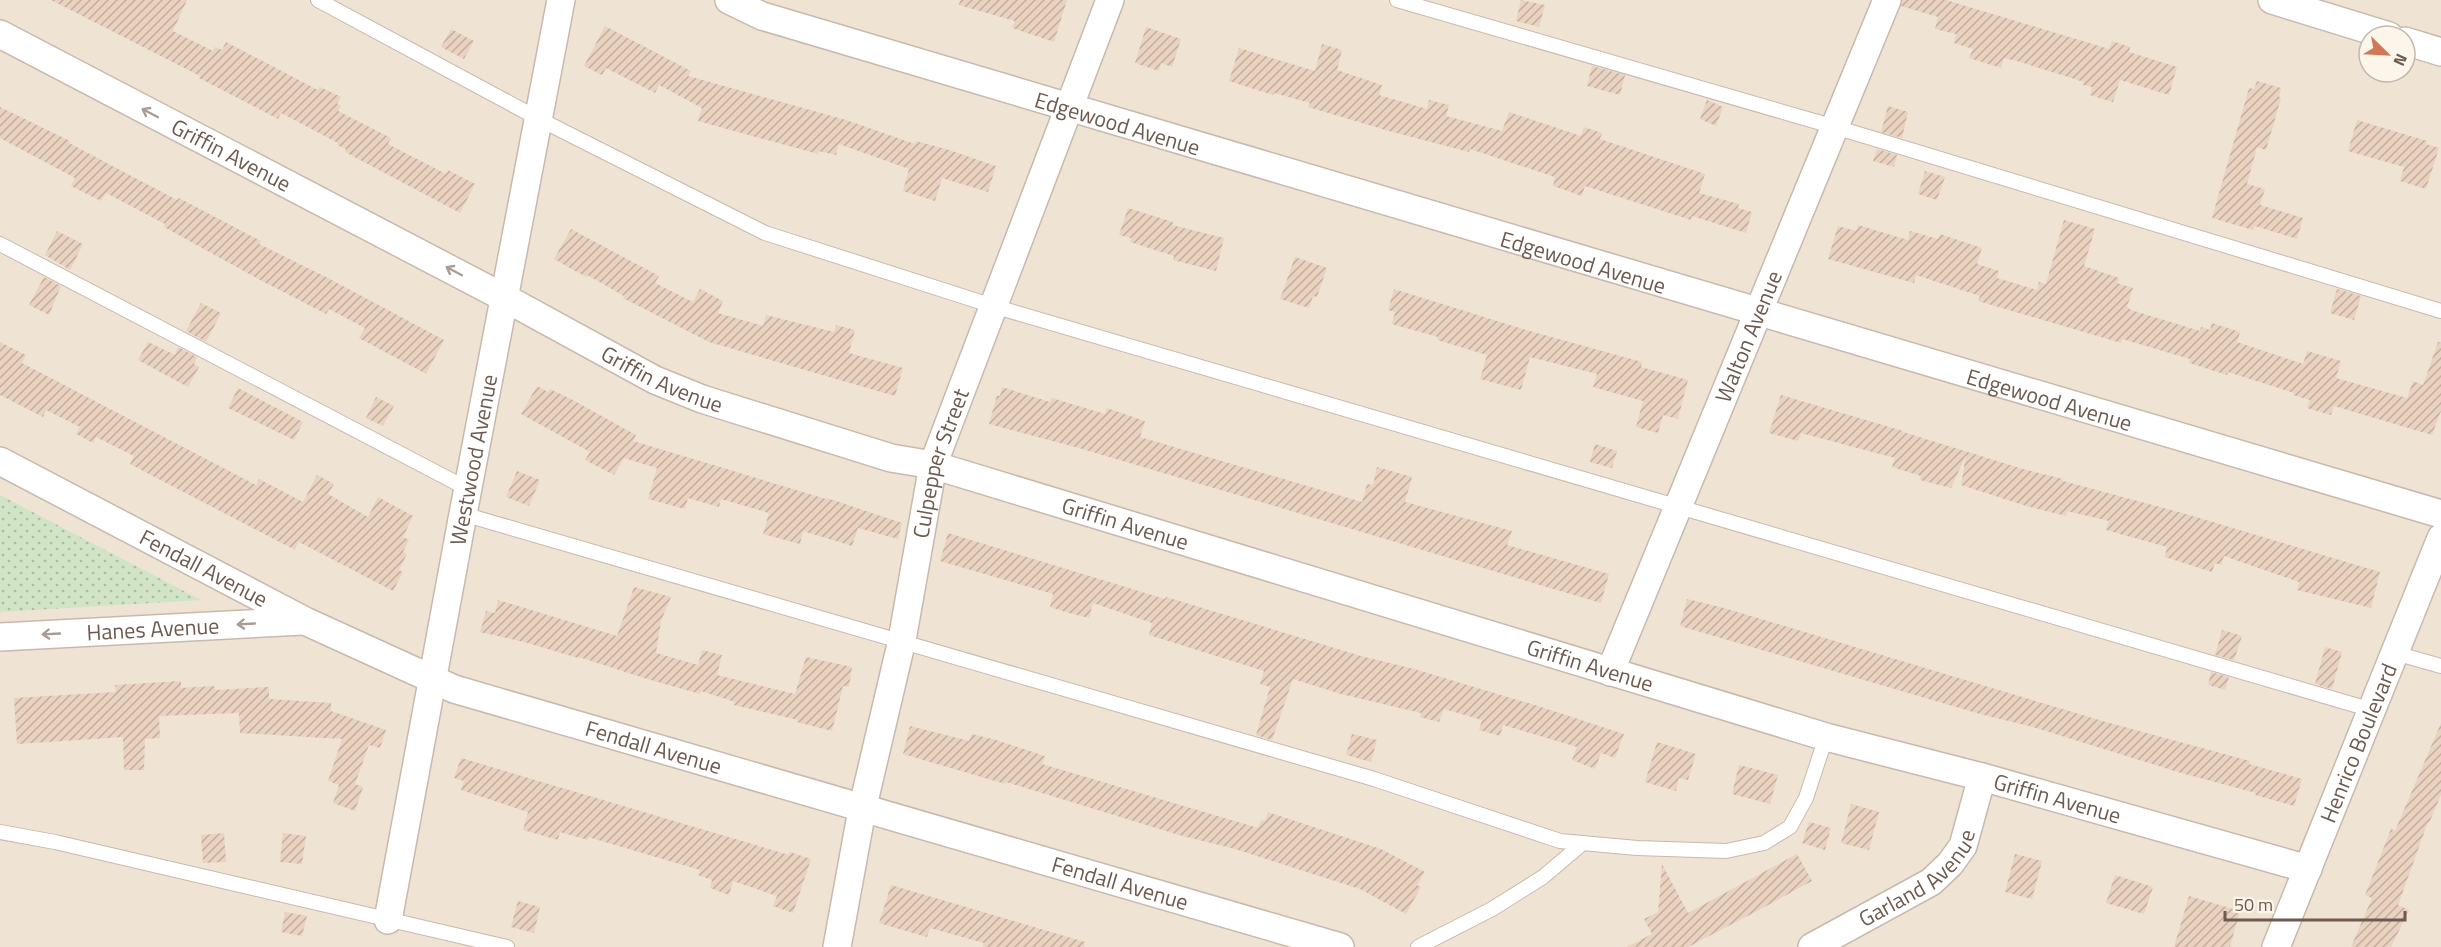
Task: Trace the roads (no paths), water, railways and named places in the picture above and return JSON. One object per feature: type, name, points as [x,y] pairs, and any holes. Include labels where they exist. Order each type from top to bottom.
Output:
[{"type":"street","name":"Westwood Avenue","points":[[388,920],[561,0]]},
{"type":"street","name":"Edgewood Avenue","points":[[729,0],[762,16],[1067,109],[1758,315],[2441,514]]},
{"type":"street","name":"Culpepper Street","points":[[837,947],[862,810],[902,640],[933,465],[1110,0]]},
{"type":"street","name":"Walton Avenue","points":[[1610,672],[1887,0]]},
{"type":"street","points":[[2272,0],[2357,26]]},
{"type":"street","name":"Griffin Avenue","points":[[0,34],[505,298],[655,380],[683,392],[891,458],[933,465],[1826,737],[1982,777],[2308,869]]},
{"type":"street","points":[[2417,45],[2441,52]]},
{"type":"street","name":"Fendall Avenue","points":[[0,460],[304,621],[454,689],[862,810],[1340,947]]},
{"type":"street","name":"Henrico Boulevard","points":[[2276,947],[2441,538]]},
{"type":"street","name":"Hanes Avenue","points":[[0,637],[304,621]]},
{"type":"street","name":"Garland Avenue","points":[[1812,947],[1931,882],[1950,864],[1963,846],[1982,777]]},
{"type":"lane","points":[[318,0],[539,119],[765,233],[993,306],[2372,710]]},
{"type":"lane","points":[[1397,0],[1835,127],[2441,311]]},
{"type":"lane","points":[[0,244],[465,501],[902,640],[1374,779],[1560,841],[1726,851],[1764,843],[1790,827],[1806,798],[1826,737]]},
{"type":"lane","points":[[2395,653],[2441,666]]},
{"type":"lane","points":[[0,832],[55,842],[507,947]]},
{"type":"lane","points":[[1418,947],[1492,909],[1543,877],[1583,843]]}]
